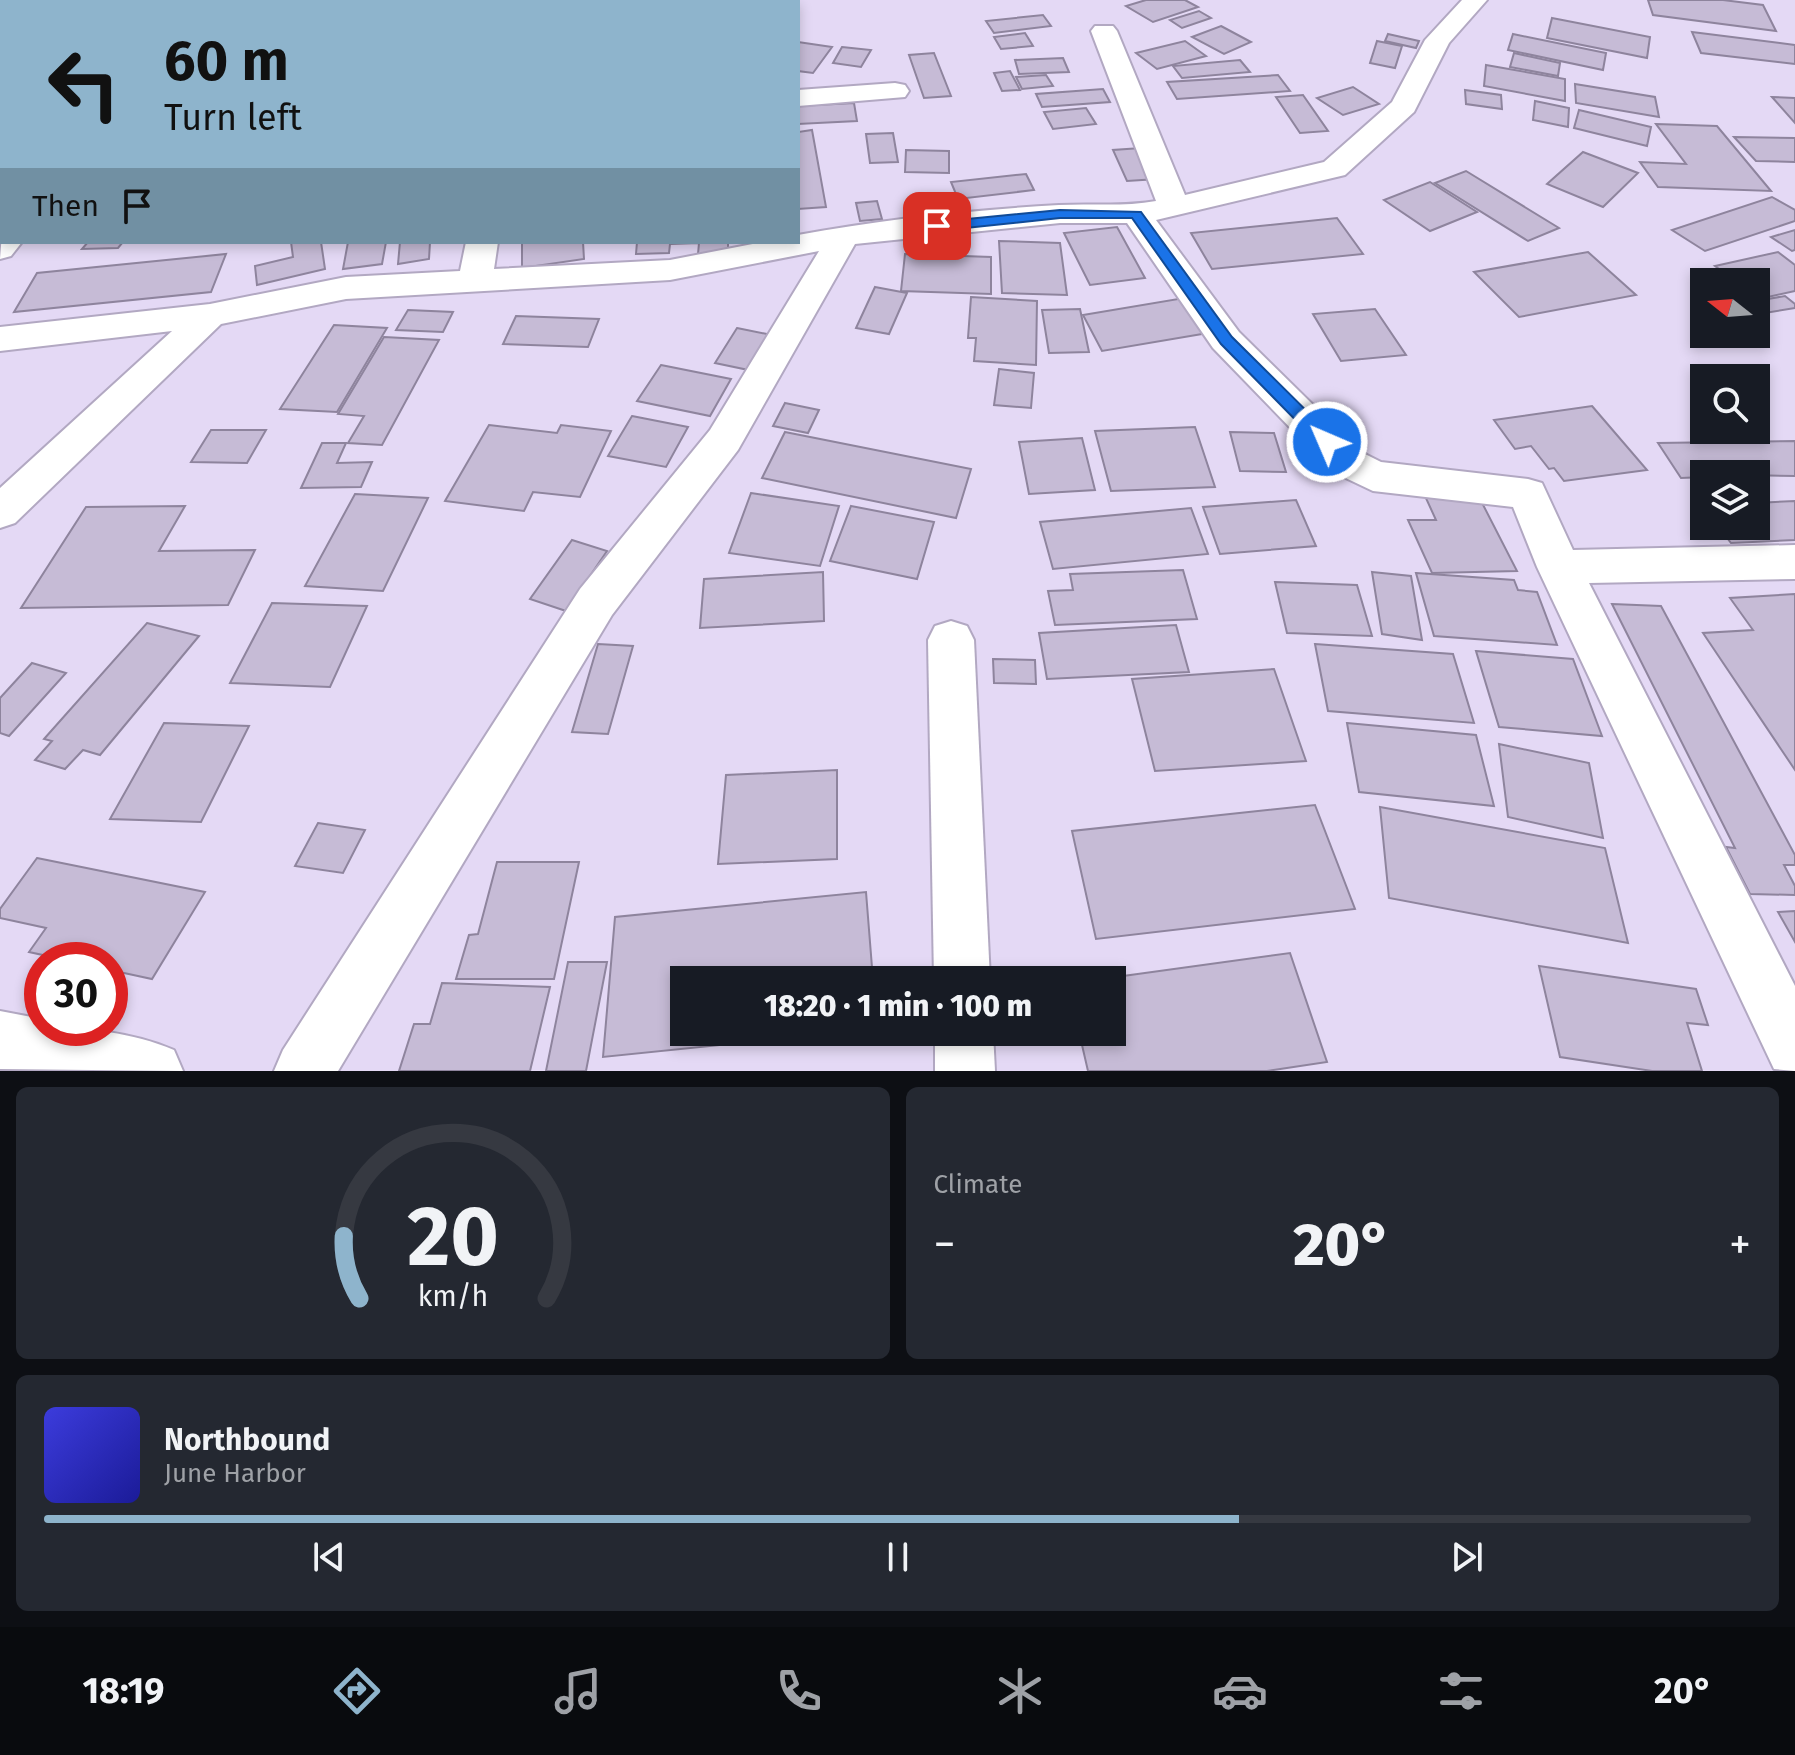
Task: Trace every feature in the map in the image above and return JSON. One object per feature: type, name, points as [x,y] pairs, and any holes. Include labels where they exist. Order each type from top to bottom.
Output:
[{"type":"street","points":[[0,339],[210,315],[346,288],[670,270],[844,236],[1060,214],[1136,214],[1174,207],[1334,169],[1404,106],[1438,40],[1475,0]]},
{"type":"street","points":[[1104,31],[1174,207]]},
{"type":"street","points":[[800,98],[895,91]]},
{"type":"street","points":[[1136,214],[1226,340],[1347,462],[1373,476],[1528,494],[1559,567],[1795,1048]]},
{"type":"street","points":[[304,1071],[596,602],[724,440],[844,236]]},
{"type":"street","points":[[475,283],[482,244]]},
{"type":"street","points":[[0,512],[210,315]]},
{"type":"street","points":[[1559,567],[1795,562]]},
{"type":"street","points":[[951,640],[962,966]]},
{"type":"street","points":[[0,1040],[153,1071]]},
{"type":"street","points":[[964,1046],[965,1071]]},
{"type":"building","points":[[1146,0],[1185,0],[1198,7],[1153,22],[1126,6]]},
{"type":"building","points":[[1648,0],[1723,0],[1763,5],[1776,31],[1653,15]]},
{"type":"building","points":[[1199,11],[1211,18],[1182,28],[1170,20]]},
{"type":"building","points":[[1043,15],[1051,26],[994,33],[986,21]]},
{"type":"building","points":[[1552,18],[1650,37],[1647,58],[1547,38]]},
{"type":"building","points":[[1221,26],[1251,42],[1224,54],[1192,37]]},
{"type":"building","points":[[1692,32],[1795,45],[1795,64],[1701,53]]},
{"type":"building","points":[[1025,33],[1033,46],[1001,49],[994,37]]},
{"type":"building","points":[[1388,34],[1419,41],[1416,48],[1385,41]]},
{"type":"building","points":[[1513,34],[1606,53],[1603,70],[1508,50]]},
{"type":"building","points":[[1185,41],[1206,56],[1157,69],[1136,53]]},
{"type":"building","points":[[1377,41],[1402,46],[1395,68],[1370,63]]},
{"type":"building","points":[[800,42],[832,47],[813,73],[800,71]]},
{"type":"building","points":[[842,47],[871,50],[861,67],[833,63]]},
{"type":"building","points":[[934,53],[951,96],[924,98],[909,55]]},
{"type":"building","points":[[1514,53],[1560,63],[1558,76],[1510,67]]},
{"type":"building","points":[[1063,58],[1069,72],[1019,74],[1015,60]]},
{"type":"building","points":[[1240,60],[1250,72],[1182,78],[1173,66]]},
{"type":"building","points":[[1486,65],[1565,79],[1565,101],[1484,86]]},
{"type":"building","points":[[1010,71],[1020,90],[1002,91],[994,73]]},
{"type":"building","points":[[1046,75],[1053,86],[1022,89],[1016,77]]},
{"type":"building","points":[[1278,75],[1290,91],[1177,99],[1167,82]]},
{"type":"building","points":[[1575,84],[1655,97],[1659,117],[1576,103]]},
{"type":"building","points":[[1353,87],[1379,104],[1343,115],[1317,98]]},
{"type":"building","points":[[1103,89],[1110,102],[1042,107],[1036,94]]},
{"type":"building","points":[[1465,90],[1501,95],[1502,109],[1466,104]]},
{"type":"building","points":[[1303,95],[1328,131],[1300,133],[1276,97]]},
{"type":"building","points":[[1772,97],[1795,98],[1795,123]]},
{"type":"building","points":[[1535,101],[1569,108],[1568,127],[1533,120]]},
{"type":"building","points":[[854,103],[857,121],[800,124],[800,106]]},
{"type":"building","points":[[1086,108],[1096,124],[1053,129],[1044,112]]},
{"type":"building","points":[[1579,110],[1651,127],[1647,146],[1574,128]]},
{"type":"building","points":[[1656,124],[1717,126],[1771,191],[1658,187],[1640,162],[1686,164]]},
{"type":"building","points":[[812,130],[826,207],[800,209],[800,132]]},
{"type":"building","points":[[893,133],[898,162],[870,163],[866,134]]},
{"type":"building","points":[[1734,137],[1795,138],[1795,162],[1756,161]]},
{"type":"building","points":[[1141,148],[1157,179],[1127,181],[1113,150]]},
{"type":"building","points":[[906,150],[949,151],[949,173],[905,172]]},
{"type":"building","points":[[1583,152],[1638,173],[1603,207],[1547,184]]},
{"type":"building","points":[[1466,171],[1559,228],[1528,241],[1435,183]]},
{"type":"building","points":[[1026,174],[1034,190],[958,199],[951,182]]},
{"type":"building","points":[[1430,182],[1477,212],[1430,231],[1384,200]]},
{"type":"building","points":[[1772,197],[1795,210],[1795,221],[1705,251],[1672,230]]},
{"type":"building","points":[[877,201],[882,219],[860,221],[856,203]]},
{"type":"building","points":[[1337,218],[1363,254],[1212,269],[1191,233]]},
{"type":"building","points":[[1117,227],[1145,278],[1090,285],[1064,233]]},
{"type":"building","points":[[1795,230],[1795,250],[1792,251],[1771,237]]},
{"type":"building","points":[[999,241],[1060,243],[1067,295],[1002,293]]},
{"type":"building","points":[[86,244],[121,244],[118,248],[82,249]]},
{"type":"building","points":[[291,244],[321,244],[325,269],[257,285],[255,266],[293,257]]},
{"type":"building","points":[[348,244],[386,244],[382,264],[343,269]]},
{"type":"building","points":[[400,244],[430,244],[429,259],[398,264]]},
{"type":"building","points":[[522,244],[583,244],[584,259],[522,268]]},
{"type":"building","points":[[637,244],[670,244],[669,253],[636,254]]},
{"type":"building","points":[[699,244],[728,244],[728,253],[698,254]]},
{"type":"building","points":[[1588,252],[1636,295],[1519,317],[1474,272]]},
{"type":"building","points":[[1778,252],[1795,265],[1795,291],[1770,297],[1770,268],[1715,266]]},
{"type":"building","points":[[226,254],[211,292],[14,312],[37,273]]},
{"type":"building","points":[[905,254],[991,257],[991,294],[901,291]]},
{"type":"building","points":[[875,287],[907,293],[889,334],[856,328]]},
{"type":"building","points":[[1785,296],[1795,304],[1795,308],[1770,312],[1770,299]]},
{"type":"building","points":[[971,297],[1037,301],[1036,365],[974,361],[976,338],[968,338]]},
{"type":"building","points":[[1184,298],[1208,333],[1102,351],[1083,315]]},
{"type":"building","points":[[1080,309],[1089,352],[1049,353],[1042,310]]},
{"type":"building","points":[[1375,309],[1406,355],[1341,361],[1313,314]]},
{"type":"building","points":[[408,310],[453,312],[443,332],[396,330]]},
{"type":"building","points":[[516,316],[599,319],[588,347],[503,344]]},
{"type":"building","points":[[334,325],[387,328],[337,412],[280,409]]},
{"type":"building","points":[[737,328],[782,337],[763,373],[715,363]]},
{"type":"building","points":[[384,337],[439,340],[382,445],[348,443],[364,416],[338,414]]},
{"type":"building","points":[[661,365],[731,379],[710,416],[637,401]]},
{"type":"building","points":[[999,369],[1034,373],[1031,408],[994,405]]},
{"type":"building","points":[[785,403],[819,410],[808,433],[773,426]]},
{"type":"building","points":[[1592,406],[1647,470],[1564,481],[1554,468],[1549,469],[1531,446],[1515,449],[1494,420]]},
{"type":"building","points":[[632,416],[688,427],[666,467],[608,456]]},
{"type":"building","points":[[489,425],[557,433],[561,425],[611,431],[580,497],[533,492],[524,511],[445,501]]},
{"type":"building","points":[[1195,427],[1215,487],[1111,491],[1095,431]]},
{"type":"building","points":[[211,430],[266,430],[247,463],[191,462]]},
{"type":"building","points":[[785,432],[971,469],[956,518],[762,478]]},
{"type":"building","points":[[1230,432],[1274,433],[1286,472],[1240,471]]},
{"type":"building","points":[[1082,438],[1095,490],[1029,494],[1019,442]]},
{"type":"building","points":[[1770,441],[1795,441],[1795,476],[1770,475],[1770,460],[1690,460],[1690,478],[1681,478],[1658,443],[1770,444]]},
{"type":"building","points":[[322,443],[346,443],[337,463],[372,462],[361,487],[301,488]]},
{"type":"building","points":[[751,493],[839,506],[820,566],[729,553]]},
{"type":"building","points":[[355,494],[428,498],[383,591],[305,586]]},
{"type":"building","points":[[1478,495],[1517,571],[1432,573],[1408,520],[1436,520],[1425,496]]},
{"type":"building","points":[[1296,500],[1316,546],[1220,554],[1203,507]]},
{"type":"building","points":[[1795,501],[1795,540],[1731,543],[1729,540],[1770,540],[1770,502]]},
{"type":"building","points":[[185,506],[159,551],[255,550],[228,605],[21,608],[86,507]]},
{"type":"building","points":[[851,506],[934,522],[917,579],[830,561]]},
{"type":"building","points":[[1191,508],[1208,554],[1053,569],[1040,522]]},
{"type":"building","points":[[572,540],[607,551],[566,611],[530,599]]},
{"type":"building","points":[[1183,570],[1197,619],[1055,625],[1048,591],[1073,590],[1070,574]]},
{"type":"building","points":[[823,572],[824,621],[700,628],[704,579]]},
{"type":"building","points":[[1372,572],[1411,576],[1422,640],[1382,634]]},
{"type":"building","points":[[1416,573],[1514,580],[1518,590],[1537,592],[1557,645],[1434,636]]},
{"type":"building","points":[[1275,582],[1357,585],[1372,636],[1287,633]]},
{"type":"building","points":[[1795,594],[1795,770],[1703,633],[1753,630],[1730,598]]},
{"type":"building","points":[[272,603],[367,606],[330,687],[230,683]]},
{"type":"building","points":[[1612,604],[1661,606],[1795,855],[1795,865],[1784,865],[1795,886],[1795,895],[1750,894],[1726,847],[1735,848]]},
{"type":"building","points":[[147,623],[199,636],[100,755],[83,750],[65,769],[35,760],[52,741],[44,739]]},
{"type":"building","points":[[1176,625],[1189,672],[1047,679],[1039,633]]},
{"type":"building","points":[[598,644],[633,646],[608,734],[572,732]]},
{"type":"building","points":[[1315,644],[1453,654],[1474,723],[1328,711]]},
{"type":"building","points":[[1476,651],[1573,659],[1602,736],[1499,727]]},
{"type":"building","points":[[993,659],[1035,660],[1036,684],[994,683]]},
{"type":"building","points":[[32,663],[66,673],[9,736],[0,733],[0,698]]},
{"type":"building","points":[[1274,669],[1306,761],[1155,771],[1132,679]]},
{"type":"building","points":[[164,723],[249,726],[201,822],[110,819]]},
{"type":"building","points":[[1347,723],[1476,735],[1494,806],[1359,792]]},
{"type":"building","points":[[1499,744],[1589,763],[1603,838],[1508,817]]},
{"type":"building","points":[[837,770],[837,859],[718,864],[726,775]]},
{"type":"building","points":[[1315,805],[1355,909],[1096,939],[1072,831]]},
{"type":"building","points":[[1380,807],[1605,848],[1628,943],[1389,898]]},
{"type":"building","points":[[318,823],[365,830],[343,873],[295,866]]},
{"type":"building","points":[[37,858],[205,892],[152,979],[128,974],[128,942],[36,942],[46,928],[0,918],[0,909]]},
{"type":"building","points":[[497,862],[579,862],[554,979],[456,979],[469,935],[478,934]]},
{"type":"building","points":[[866,892],[872,966],[670,966],[670,1046],[710,1046],[603,1057],[615,917]]},
{"type":"building","points":[[1795,911],[1795,942],[1778,912]]},
{"type":"building","points":[[1290,953],[1327,1062],[1267,1071],[1088,1071],[1082,1046],[1126,1046],[1126,976]]},
{"type":"building","points":[[568,962],[607,962],[586,1071],[546,1071]]},
{"type":"building","points":[[1539,966],[1696,989],[1708,1025],[1687,1023],[1702,1071],[1652,1071],[1560,1057]]},
{"type":"building","points":[[442,983],[550,987],[530,1071],[399,1071],[414,1024],[430,1024]]},
{"type":"route","points":[[937,226],[1060,214],[1136,214],[1226,340],[1327,442]]}]
